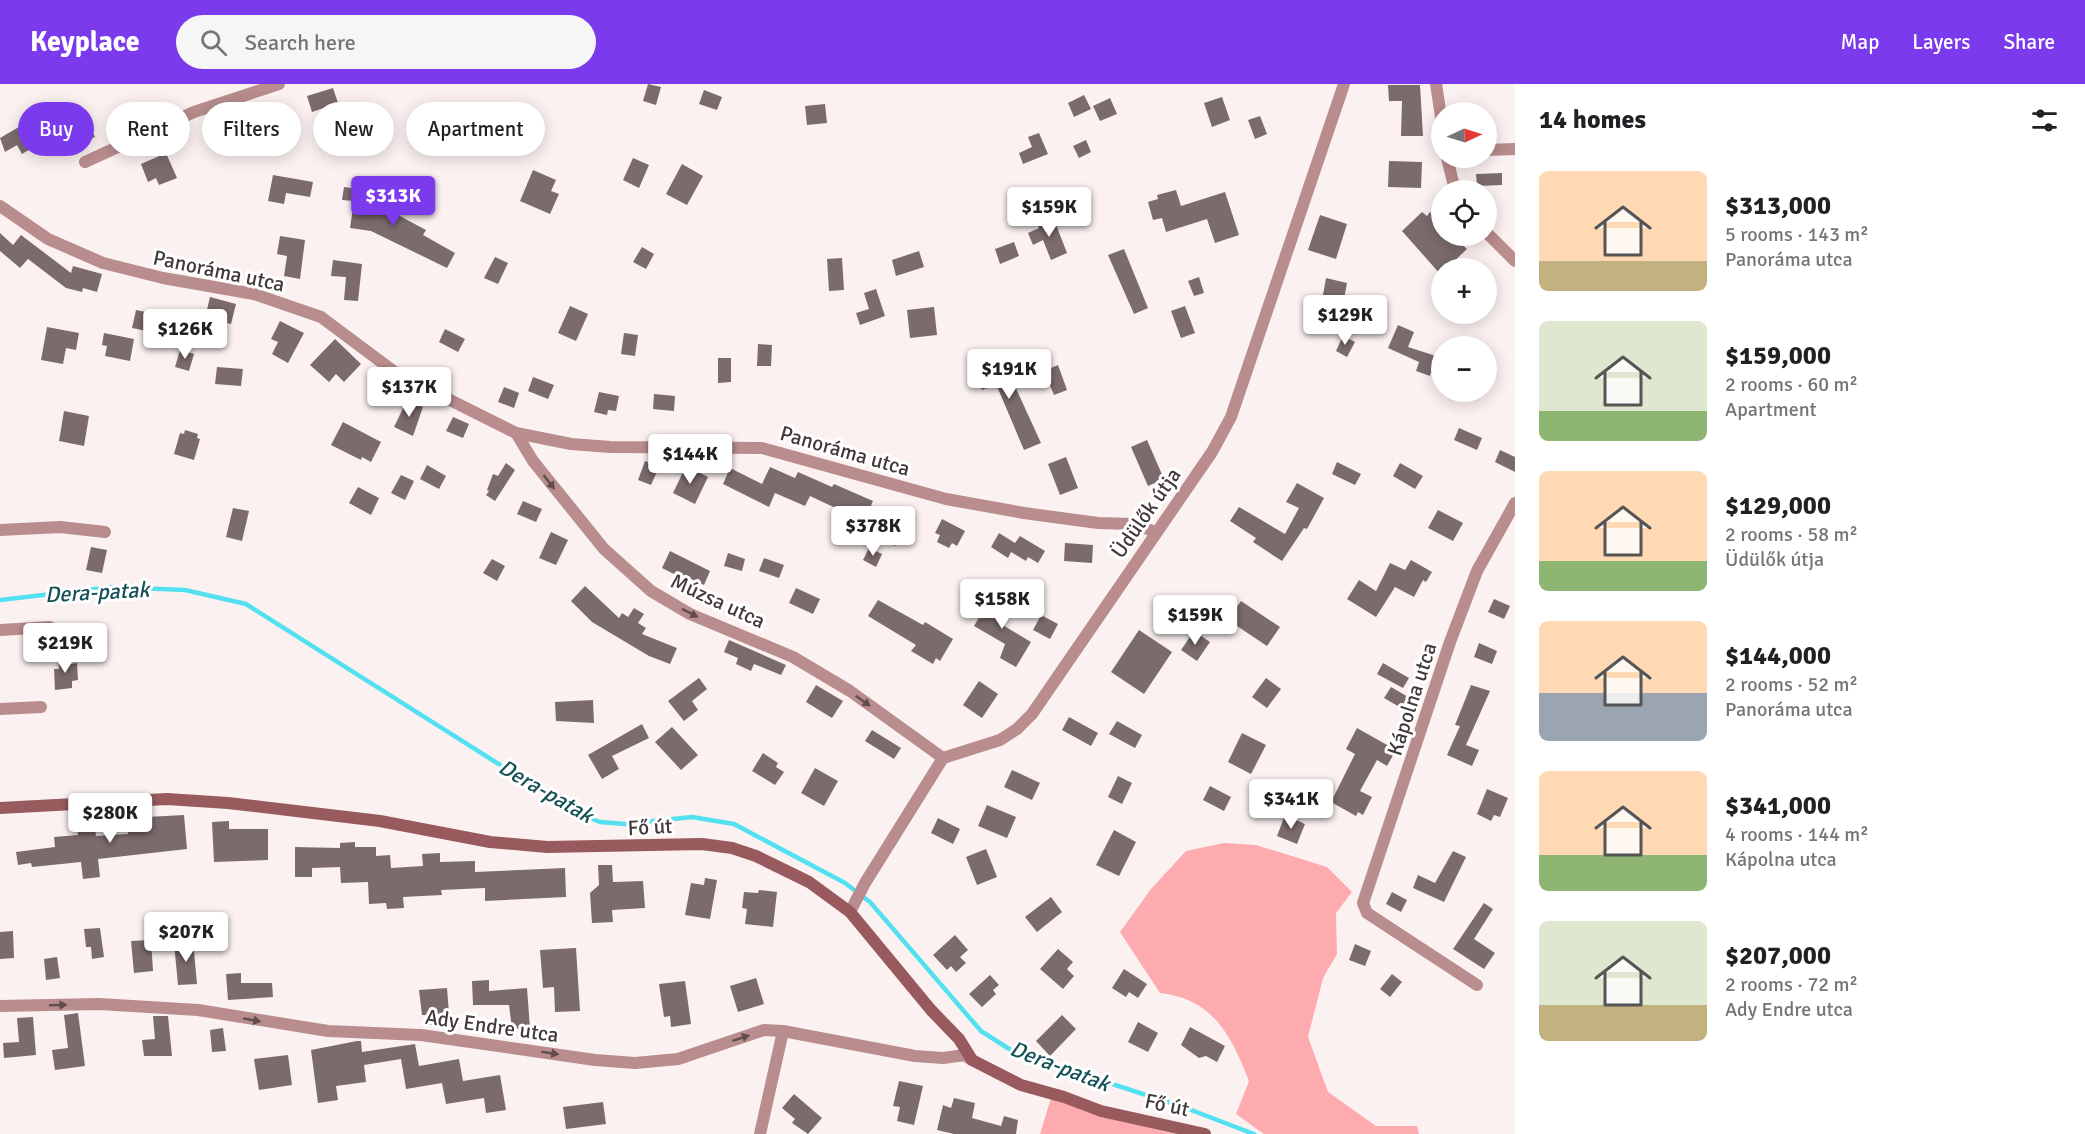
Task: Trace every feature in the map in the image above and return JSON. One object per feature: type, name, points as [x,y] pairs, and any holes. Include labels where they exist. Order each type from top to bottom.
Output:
[{"type":"main road","name":"Fő út","points":[[0,808],[168,799],[228,803],[381,820],[490,842],[547,848],[717,845],[756,856],[853,907],[931,1010],[959,1039],[972,1060],[1021,1085],[1064,1097],[1101,1111],[1204,1134]]},
{"type":"street","points":[[85,162],[194,112],[279,84]]},
{"type":"street","name":"Üdülők útja","points":[[943,758],[1000,740],[1017,729],[1032,714],[1212,452],[1231,417],[1344,84]]},
{"type":"street","points":[[1436,84],[1439,102]]},
{"type":"street","points":[[1497,150],[1515,149]]},
{"type":"street","name":"Panoráma utca","points":[[0,206],[48,239],[104,263],[163,279],[254,294],[321,317],[396,373],[516,433],[581,445],[762,448],[946,499],[1098,523],[1135,524],[1155,532]]},
{"type":"street","points":[[1497,243],[1515,261]]},
{"type":"street","name":"Múzsa utca","points":[[516,433],[533,461],[604,549],[651,591],[690,614],[793,657],[850,691],[943,758]]},
{"type":"street","name":"Kápolna utca","points":[[1477,985],[1366,913],[1363,903],[1450,642],[1477,571],[1515,503]]},
{"type":"street","points":[[0,530],[60,527],[105,532]]},
{"type":"street","points":[[0,630],[50,627]]},
{"type":"street","points":[[0,709],[41,707]]},
{"type":"street","points":[[853,907],[865,883],[943,758]]},
{"type":"street","name":"Ady Endre utca","points":[[0,1006],[99,1004],[198,1010],[328,1031],[421,1035],[595,1060],[635,1063],[678,1059],[764,1030],[783,1031],[883,1052],[943,1058],[965,1055],[972,1060]]},
{"type":"street","points":[[760,1134],[783,1031]]},
{"type":"shaded area","points":[[1224,843],[1256,845],[1327,867],[1352,892],[1336,913],[1337,954],[1323,978],[1308,1037],[1328,1092],[1376,1126],[1417,1126],[1419,1134],[1264,1134],[1236,1114],[1249,1081],[1227,1035],[1207,1011],[1194,1003],[1160,993],[1120,932],[1151,889],[1186,851]]},
{"type":"shaded area","points":[[1051,1098],[1095,1115],[1175,1134],[1040,1134]]},
{"type":"building","points":[[648,84],[661,87],[656,105],[643,101]]},
{"type":"building","points":[[1388,85],[1420,85],[1423,136],[1401,136],[1402,101],[1389,101]]},
{"type":"building","points":[[333,88],[338,102],[313,102],[312,112],[307,96]]},
{"type":"building","points":[[704,90],[722,97],[717,110],[699,104]]},
{"type":"building","points":[[1084,95],[1091,109],[1074,117],[1068,103]]},
{"type":"building","points":[[1222,97],[1230,120],[1212,127],[1204,103]]},
{"type":"building","points":[[1110,98],[1117,114],[1100,121],[1093,106]]},
{"type":"building","points":[[825,104],[827,123],[807,125],[805,106]]},
{"type":"building","points":[[1260,116],[1267,134],[1255,139],[1248,120]]},
{"type":"building","points":[[18,128],[18,147],[17,145],[5,152],[0,138]]},
{"type":"building","points":[[1039,133],[1048,154],[1023,164],[1019,153],[1032,147],[1028,137]]},
{"type":"building","points":[[1086,140],[1091,152],[1079,158],[1073,146]]},
{"type":"building","points":[[159,156],[167,156],[177,178],[159,185],[156,178],[148,182],[141,164]]},
{"type":"building","points":[[633,158],[649,165],[639,188],[623,180]]},
{"type":"building","points":[[1389,161],[1422,162],[1421,188],[1388,187]]},
{"type":"building","points":[[682,164],[703,176],[687,205],[666,194]]},
{"type":"building","points":[[533,170],[556,180],[551,191],[559,194],[550,214],[520,201]]},
{"type":"building","points":[[1502,173],[1502,185],[1497,185],[1497,180],[1476,180],[1476,174]]},
{"type":"building","points":[[273,175],[313,182],[310,197],[286,193],[284,204],[268,201]]},
{"type":"building","points":[[344,187],[372,191],[370,200],[426,230],[423,235],[455,253],[447,268],[371,231],[350,228],[354,201],[342,200]]},
{"type":"building","points":[[1176,190],[1181,206],[1225,192],[1239,235],[1215,243],[1207,219],[1166,232],[1162,218],[1153,220],[1148,202],[1158,199],[1157,195]]},
{"type":"building","points":[[1422,212],[1427,216],[1430,212],[1431,246],[1464,246],[1467,249],[1458,258],[1431,258],[1431,264],[1402,231]]},
{"type":"building","points":[[1320,215],[1347,224],[1336,259],[1308,250]]},
{"type":"building","points":[[1053,217],[1067,253],[1051,260],[1043,240],[1033,245],[1028,233],[1039,228],[1037,224]]},
{"type":"building","points":[[0,233],[13,245],[21,235],[71,273],[73,266],[102,274],[97,292],[83,288],[82,292],[66,288],[28,259],[20,268],[0,251]]},
{"type":"building","points":[[280,236],[305,240],[300,279],[284,276],[287,256],[277,254]]},
{"type":"building","points":[[1014,242],[1019,256],[1000,264],[995,249]]},
{"type":"building","points":[[642,247],[654,254],[646,269],[633,262]]},
{"type":"building","points":[[1124,249],[1148,308],[1134,314],[1108,255]]},
{"type":"building","points":[[919,251],[924,267],[896,276],[892,260]]},
{"type":"building","points":[[495,257],[508,263],[498,284],[484,278]]},
{"type":"building","points":[[842,258],[844,290],[829,291],[827,259]]},
{"type":"building","points":[[333,260],[362,264],[358,301],[344,300],[346,277],[331,276]]},
{"type":"building","points":[[1199,277],[1204,293],[1194,296],[1188,281]]},
{"type":"building","points":[[1326,278],[1347,283],[1344,299],[1323,295]]},
{"type":"building","points":[[876,289],[885,316],[860,325],[856,313],[869,309],[864,293]]},
{"type":"building","points":[[210,297],[236,304],[231,324],[205,318]]},
{"type":"building","points":[[570,306],[588,314],[576,341],[558,333]]},
{"type":"building","points":[[1185,306],[1195,333],[1181,338],[1171,311]]},
{"type":"building","points":[[934,307],[937,335],[910,338],[907,310]]},
{"type":"building","points":[[136,310],[156,314],[152,332],[132,328]]},
{"type":"building","points":[[280,321],[304,333],[288,363],[272,354],[278,342],[271,339]]},
{"type":"building","points":[[1398,325],[1414,332],[1408,347],[1431,354],[1430,376],[1416,371],[1419,362],[1388,348]]},
{"type":"building","points":[[47,327],[79,333],[76,350],[66,348],[63,364],[41,360]]},
{"type":"building","points":[[445,329],[465,339],[458,352],[439,342]]},
{"type":"building","points":[[104,333],[134,339],[130,361],[105,356],[107,346],[102,345]]},
{"type":"building","points":[[624,333],[638,335],[635,356],[621,354]]},
{"type":"building","points":[[1343,336],[1355,342],[1347,357],[1336,351]]},
{"type":"building","points":[[335,339],[361,364],[344,382],[336,374],[329,382],[310,365]]},
{"type":"building","points":[[758,344],[772,345],[771,366],[757,366]]},
{"type":"building","points":[[180,350],[194,354],[189,371],[175,367]]},
{"type":"building","points":[[718,358],[731,358],[731,382],[718,383]]},
{"type":"building","points":[[1002,358],[1041,443],[1024,450],[996,384],[982,390],[974,370]]},
{"type":"building","points":[[1058,365],[1067,390],[1054,395],[1044,371]]},
{"type":"building","points":[[217,367],[243,369],[241,386],[215,384]]},
{"type":"building","points":[[533,377],[554,385],[548,399],[528,391]]},
{"type":"building","points":[[504,387],[519,393],[514,408],[498,402]]},
{"type":"building","points":[[599,392],[619,396],[616,411],[608,410],[607,415],[594,412]]},
{"type":"building","points":[[654,394],[675,396],[674,411],[653,409]]},
{"type":"building","points":[[407,400],[423,407],[413,436],[394,427]]},
{"type":"building","points":[[64,411],[89,416],[84,446],[59,441]]},
{"type":"building","points":[[453,417],[469,424],[463,438],[446,431]]},
{"type":"building","points":[[343,422],[381,442],[371,462],[362,457],[361,460],[331,445]]},
{"type":"building","points":[[1459,428],[1482,438],[1477,450],[1454,440]]},
{"type":"building","points":[[185,430],[198,434],[197,438],[200,439],[194,460],[174,454],[180,433],[184,434]]},
{"type":"building","points":[[1147,440],[1164,479],[1148,486],[1131,447]]},
{"type":"building","points":[[1500,450],[1515,457],[1515,472],[1495,462]]},
{"type":"building","points":[[1066,457],[1078,488],[1060,495],[1048,464]]},
{"type":"building","points":[[645,461],[659,467],[651,485],[638,480]]},
{"type":"building","points":[[1337,462],[1361,474],[1355,485],[1332,474]]},
{"type":"building","points":[[506,463],[515,470],[495,501],[486,495],[489,491],[487,490],[493,474],[498,476]]},
{"type":"building","points":[[1400,463],[1423,476],[1415,489],[1393,476]]},
{"type":"building","points":[[427,465],[446,476],[439,489],[420,479]]},
{"type":"building","points":[[686,466],[708,477],[695,504],[673,493]]},
{"type":"building","points":[[770,467],[795,478],[798,472],[873,501],[866,517],[844,507],[842,511],[810,496],[805,506],[775,493],[769,507],[723,484],[730,468],[762,484]]},
{"type":"building","points":[[401,475],[414,481],[405,500],[391,493]]},
{"type":"building","points":[[1297,483],[1324,498],[1307,529],[1304,528],[1282,561],[1253,542],[1256,538],[1230,521],[1239,507],[1285,534],[1299,508],[1286,502]]},
{"type":"building","points":[[358,487],[379,498],[371,515],[349,503]]},
{"type":"building","points":[[523,501],[542,509],[536,522],[517,514]]},
{"type":"building","points":[[233,508],[249,511],[242,541],[226,537]]},
{"type":"building","points":[[1438,510],[1463,523],[1453,541],[1428,528]]},
{"type":"building","points":[[895,514],[909,521],[895,546],[882,539]]},
{"type":"building","points":[[942,519],[965,531],[957,546],[952,543],[949,548],[937,542],[940,535],[935,533]]},
{"type":"building","points":[[551,532],[568,540],[556,565],[539,558]]},
{"type":"building","points":[[999,533],[1015,543],[1020,536],[1045,551],[1038,563],[1028,557],[1026,561],[1011,552],[1008,558],[991,547]]},
{"type":"building","points":[[1065,543],[1093,545],[1092,563],[1064,561]]},
{"type":"building","points":[[91,547],[107,550],[102,573],[86,570]]},
{"type":"building","points":[[869,548],[882,554],[876,567],[863,560]]},
{"type":"building","points":[[670,551],[710,571],[704,585],[687,577],[686,580],[662,568]]},
{"type":"building","points":[[728,553],[745,559],[742,571],[724,566]]},
{"type":"building","points":[[764,558],[784,565],[779,578],[759,571]]},
{"type":"building","points":[[492,559],[505,566],[497,581],[483,573]]},
{"type":"building","points":[[1411,560],[1432,572],[1426,582],[1423,580],[1414,597],[1395,587],[1376,617],[1347,599],[1359,580],[1376,591],[1390,563],[1405,570]]},
{"type":"building","points":[[585,586],[619,618],[622,613],[628,617],[634,608],[644,614],[638,623],[646,628],[642,634],[677,648],[670,664],[649,656],[592,622],[571,601]]},
{"type":"building","points":[[796,588],[820,599],[813,614],[789,603]]},
{"type":"building","points":[[993,594],[1012,606],[1001,624],[1031,642],[1016,667],[1000,658],[1005,644],[974,626]]},
{"type":"building","points":[[1494,599],[1510,606],[1504,619],[1488,612]]},
{"type":"building","points":[[878,600],[923,625],[925,622],[953,639],[940,661],[936,658],[933,664],[911,651],[916,645],[868,616]]},
{"type":"building","points":[[1241,601],[1280,627],[1267,646],[1228,620]]},
{"type":"building","points":[[1041,615],[1058,624],[1050,639],[1033,630]]},
{"type":"building","points":[[1139,630],[1172,652],[1144,694],[1111,672]]},
{"type":"building","points":[[1194,631],[1210,642],[1197,661],[1181,650]]},
{"type":"building","points":[[729,640],[786,665],[781,675],[754,664],[751,671],[736,664],[738,658],[724,652]]},
{"type":"building","points":[[1479,643],[1497,651],[1492,664],[1474,657]]},
{"type":"building","points":[[70,656],[71,664],[77,663],[78,680],[72,681],[72,688],[55,690],[54,669],[59,669],[58,657]]},
{"type":"building","points":[[1383,663],[1409,678],[1403,688],[1377,674]]},
{"type":"building","points":[[699,678],[707,689],[692,701],[698,710],[684,721],[668,701]]},
{"type":"building","points":[[1266,678],[1281,689],[1267,708],[1252,697]]},
{"type":"building","points":[[979,681],[998,694],[982,718],[963,705]]},
{"type":"building","points":[[816,685],[843,701],[832,718],[806,702]]},
{"type":"building","points":[[1471,685],[1490,691],[1466,745],[1479,750],[1472,766],[1447,755],[1460,726],[1455,725]]},
{"type":"building","points":[[1391,687],[1410,698],[1403,709],[1384,698]]},
{"type":"building","points":[[593,700],[594,723],[556,721],[555,702]]},
{"type":"building","points":[[1069,717],[1098,733],[1091,746],[1062,730]]},
{"type":"building","points":[[1117,721],[1142,735],[1135,748],[1109,734]]},
{"type":"building","points":[[642,724],[649,738],[612,756],[619,769],[602,779],[588,755]]},
{"type":"building","points":[[672,727],[698,755],[681,770],[655,742]]},
{"type":"building","points":[[1357,728],[1396,750],[1387,766],[1377,760],[1360,791],[1372,797],[1363,815],[1358,812],[1356,816],[1331,802],[1355,754],[1346,749]]},
{"type":"building","points":[[872,730],[901,748],[894,759],[865,741]]},
{"type":"building","points":[[1242,733],[1266,745],[1251,774],[1228,762]]},
{"type":"building","points":[[763,753],[778,763],[776,767],[784,772],[775,785],[752,771]]},
{"type":"building","points":[[815,768],[838,781],[824,806],[801,793]]},
{"type":"building","points":[[1012,770],[1040,783],[1032,800],[1004,787]]},
{"type":"building","points":[[1118,776],[1132,783],[1122,804],[1108,797]]},
{"type":"building","points":[[1210,786],[1231,797],[1224,811],[1203,800]]},
{"type":"building","points":[[1487,789],[1508,798],[1500,817],[1494,815],[1491,821],[1477,814]]},
{"type":"building","points":[[987,805],[1016,817],[1007,838],[978,826]]},
{"type":"building","points":[[184,815],[187,849],[98,859],[100,877],[83,879],[81,862],[32,867],[31,863],[18,865],[16,852],[55,847],[54,837],[78,835],[77,819],[94,817],[96,836],[128,834],[127,818]]},
{"type":"building","points":[[1285,815],[1305,824],[1297,844],[1277,836]]},
{"type":"building","points":[[938,818],[960,829],[953,844],[931,833]]},
{"type":"building","points":[[229,821],[229,829],[268,829],[268,860],[214,862],[212,822]]},
{"type":"building","points":[[1114,830],[1136,842],[1119,876],[1096,865]]},
{"type":"building","points":[[355,842],[355,847],[376,847],[376,856],[390,855],[391,868],[423,866],[422,854],[440,853],[440,862],[475,861],[475,872],[565,868],[566,897],[485,901],[485,888],[441,890],[442,895],[403,897],[404,908],[387,909],[386,903],[369,904],[368,882],[341,883],[340,867],[312,868],[312,877],[295,877],[295,847],[340,848],[340,843]]},
{"type":"building","points":[[986,849],[997,877],[977,885],[966,857]]},
{"type":"building","points":[[1453,851],[1466,857],[1444,902],[1413,888],[1418,875],[1435,883]]},
{"type":"building","points":[[598,865],[612,865],[613,882],[643,881],[645,908],[612,910],[613,922],[592,923],[590,893],[599,885]]},
{"type":"building","points":[[705,878],[717,880],[710,919],[685,915],[691,883],[704,885]]},
{"type":"building","points":[[759,890],[777,892],[773,927],[745,924],[747,909],[742,908],[744,892],[758,893]]},
{"type":"building","points":[[1392,892],[1407,900],[1401,912],[1386,904]]},
{"type":"building","points":[[1051,897],[1062,912],[1037,932],[1025,917]]},
{"type":"building","points":[[1484,903],[1493,909],[1474,939],[1495,953],[1484,969],[1453,949]]},
{"type":"building","points":[[100,928],[104,957],[92,959],[91,947],[86,947],[84,929]]},
{"type":"building","points":[[13,931],[14,958],[0,959],[0,932]]},
{"type":"building","points":[[955,935],[968,950],[960,957],[966,963],[956,972],[951,966],[947,970],[933,955]]},
{"type":"building","points":[[151,940],[153,971],[134,973],[131,941]]},
{"type":"building","points":[[193,941],[197,984],[178,985],[174,943]]},
{"type":"building","points":[[1355,944],[1371,951],[1365,966],[1349,960]]},
{"type":"building","points":[[576,948],[580,1011],[555,1012],[554,987],[543,988],[540,950]]},
{"type":"building","points":[[1058,949],[1073,962],[1067,969],[1074,976],[1063,989],[1040,969]]},
{"type":"building","points":[[57,957],[60,978],[46,980],[44,959]]},
{"type":"building","points":[[1124,969],[1147,984],[1138,998],[1129,992],[1126,997],[1112,988]]},
{"type":"building","points":[[241,973],[241,983],[272,983],[273,997],[228,1000],[226,974]]},
{"type":"building","points":[[1392,974],[1402,982],[1390,997],[1380,989]]},
{"type":"building","points":[[990,975],[999,985],[993,990],[996,994],[982,1007],[969,994]]},
{"type":"building","points":[[756,978],[764,1004],[738,1012],[730,986]]},
{"type":"building","points":[[489,980],[489,991],[527,988],[530,1028],[512,1029],[509,1005],[473,1005],[472,981]]},
{"type":"building","points":[[685,981],[691,1024],[671,1027],[670,1016],[664,1017],[659,984]]},
{"type":"building","points":[[447,988],[449,1013],[438,1014],[439,1024],[427,1025],[426,1015],[422,1015],[419,990]]},
{"type":"building","points":[[78,1013],[85,1066],[55,1070],[52,1050],[68,1048],[64,1015]]},
{"type":"building","points":[[1062,1015],[1076,1029],[1050,1056],[1036,1041]]},
{"type":"building","points":[[153,1016],[168,1016],[172,1056],[144,1056],[142,1040],[155,1039]]},
{"type":"building","points":[[33,1017],[36,1055],[4,1058],[3,1043],[19,1042],[17,1018]]},
{"type":"building","points":[[1138,1022],[1158,1033],[1148,1052],[1128,1042]]},
{"type":"building","points":[[1190,1027],[1225,1046],[1217,1062],[1206,1056],[1199,1058],[1181,1045]]},
{"type":"building","points":[[223,1028],[226,1051],[212,1052],[210,1030]]},
{"type":"building","points":[[361,1041],[362,1052],[415,1044],[419,1066],[459,1059],[463,1081],[500,1075],[506,1110],[486,1113],[484,1098],[446,1104],[442,1083],[406,1089],[401,1059],[364,1065],[366,1082],[336,1086],[338,1100],[318,1103],[311,1050]]},
{"type":"building","points":[[288,1055],[292,1085],[259,1090],[254,1059]]},
{"type":"building","points":[[899,1081],[923,1086],[914,1125],[897,1121],[900,1107],[893,1106]]},
{"type":"building","points":[[794,1094],[822,1118],[808,1134],[792,1123],[795,1119],[782,1108]]},
{"type":"building","points":[[954,1098],[975,1103],[972,1118],[1001,1126],[1004,1116],[1018,1120],[1016,1134],[954,1134],[937,1130],[943,1105],[951,1108]]},
{"type":"building","points":[[603,1102],[606,1124],[566,1129],[563,1107]]},
{"type":"waterway","name":"Dera-patak","points":[[0,600],[112,587],[185,590],[246,604],[576,813],[600,822],[625,824],[692,817],[734,824],[845,883],[870,902],[981,1031],[1014,1052],[1186,1108],[1254,1134]]}]
